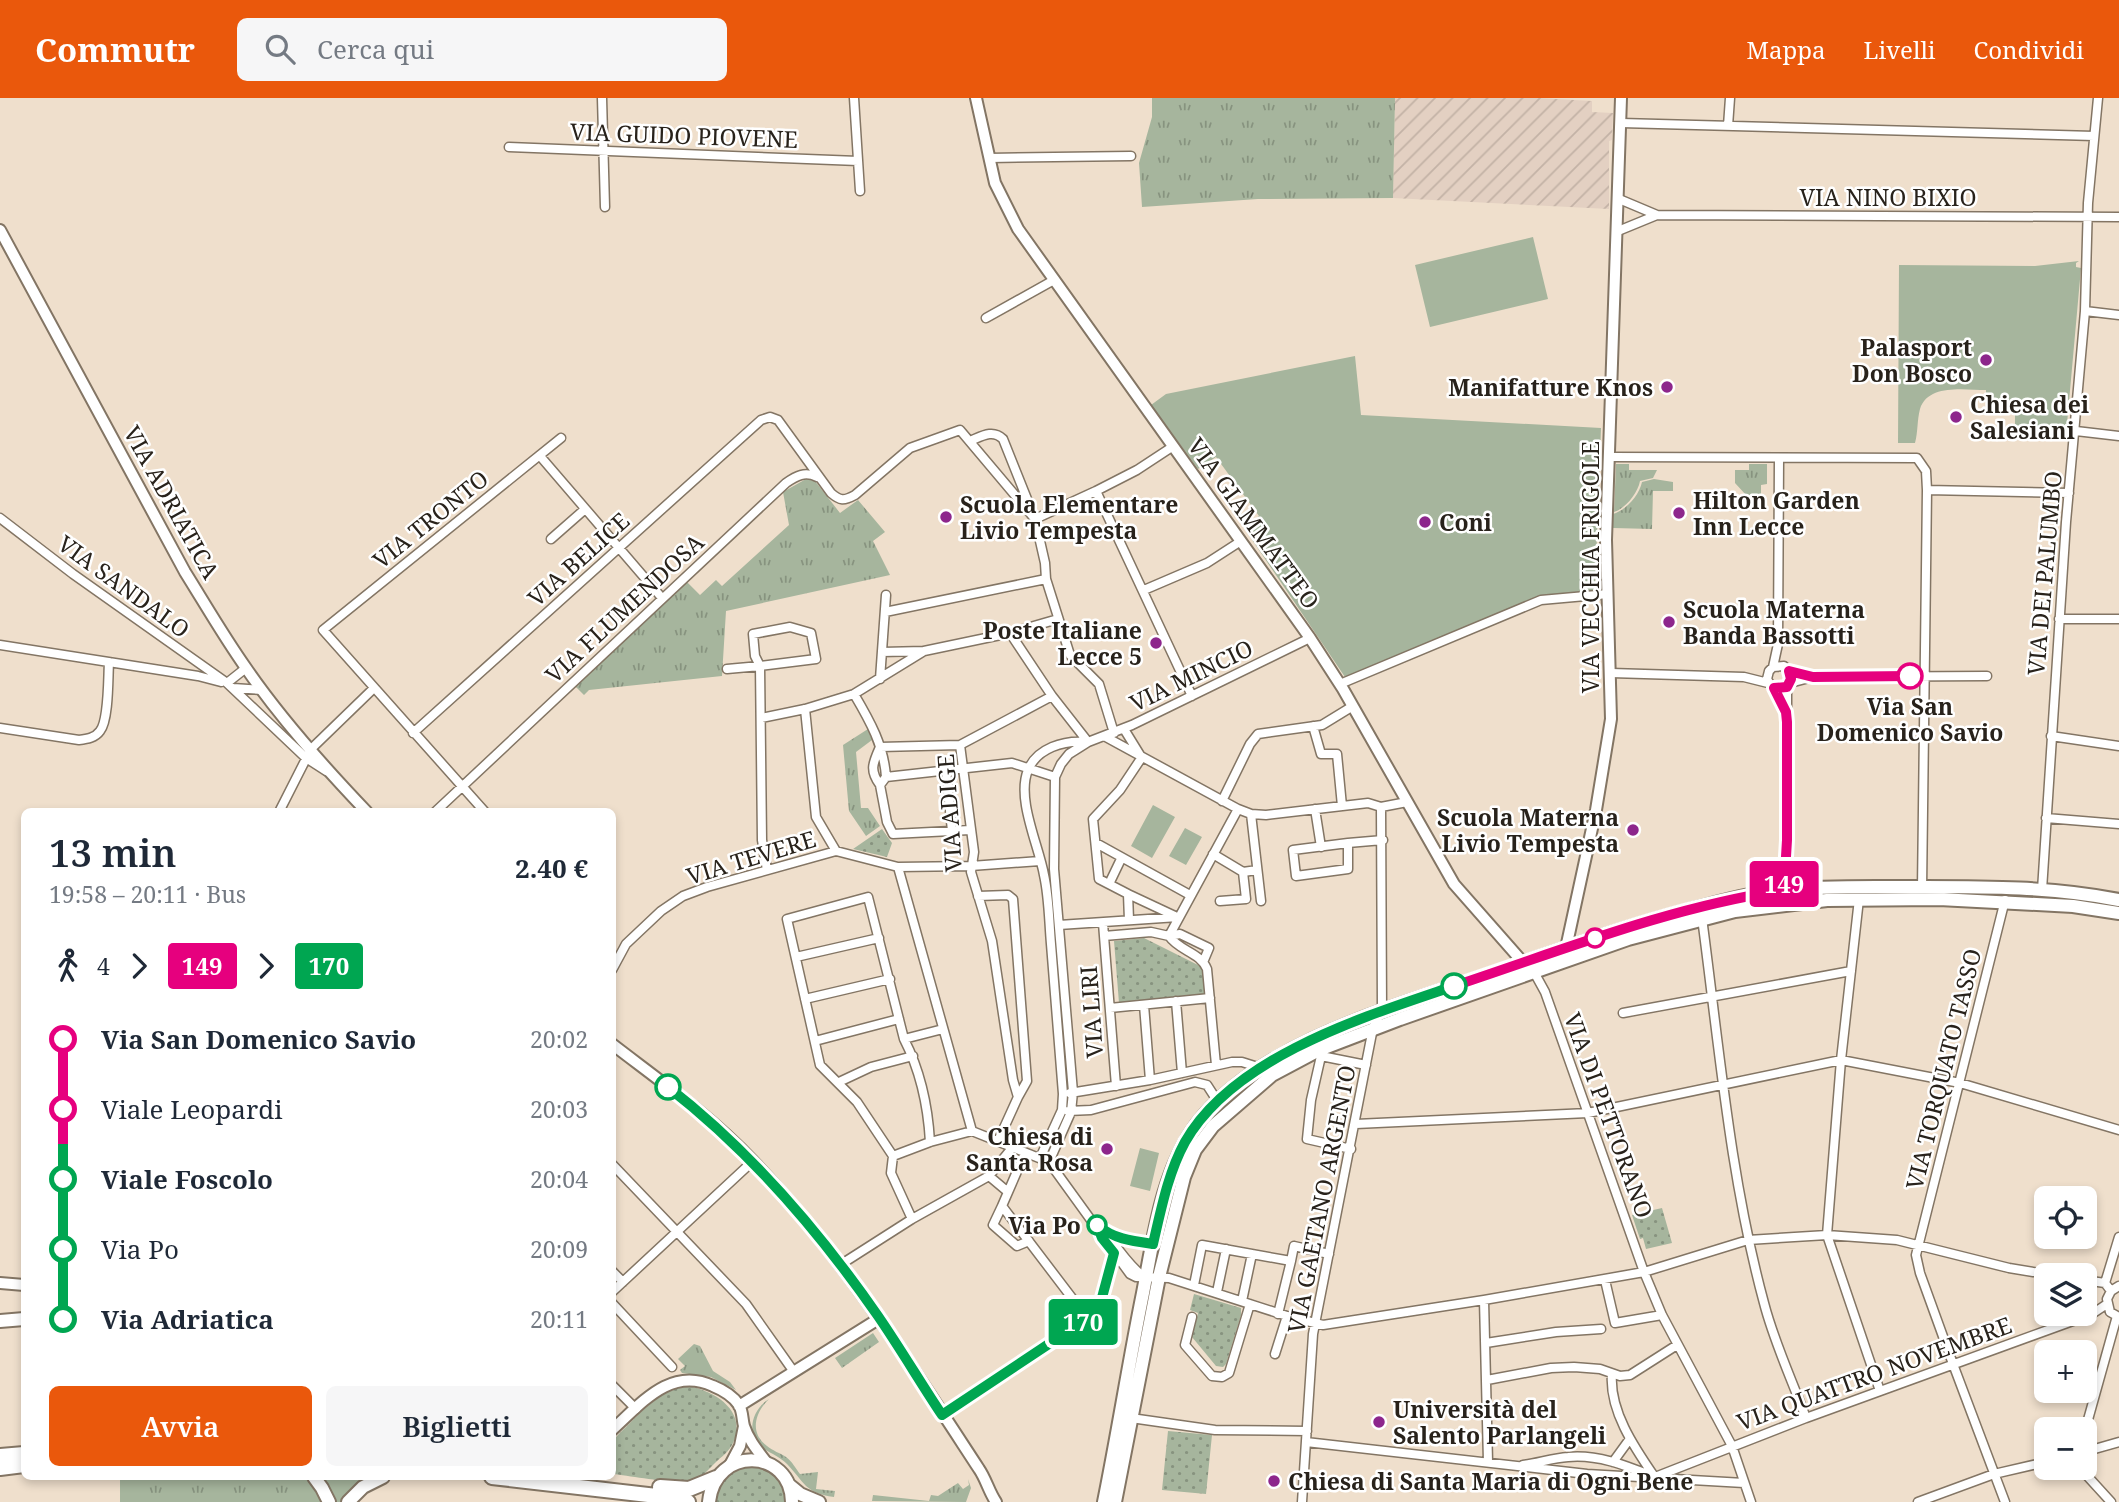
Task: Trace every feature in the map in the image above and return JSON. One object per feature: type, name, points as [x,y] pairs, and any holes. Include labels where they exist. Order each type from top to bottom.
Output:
[{"type":"highway","points":[[0,1456],[21,1454]]},
{"type":"highway","points":[[0,1468],[21,1465]]},
{"type":"highway","points":[[592,1480],[690,1489],[716,1478]]},
{"type":"highway","points":[[518,1480],[674,1498],[688,1502]]},
{"type":"main road","points":[[1109,1502],[1152,1277],[1184,1177],[1195,1150],[1213,1126],[1272,1075],[1373,1028],[1628,939],[1702,918],[1772,905],[2002,887],[2119,900]]},
{"type":"main road","points":[[1109,1502],[1118,1482],[1130,1418],[1152,1277],[1153,1244],[1170,1176],[1199,1122],[1218,1102],[1261,1068],[1313,1039],[1382,1010],[1622,928],[1705,905],[1784,890],[1922,893],[2073,906],[2119,913]]},
{"type":"main road","points":[[0,1321],[21,1319]]},
{"type":"main road","points":[[709,1502],[710,1490],[716,1478],[730,1465],[753,1460],[767,1463],[781,1473],[788,1485],[792,1502]]},
{"type":"main road","points":[[316,1480],[328,1502]]},
{"type":"main road","points":[[348,1502],[363,1487],[377,1480]]},
{"type":"main road","points":[[788,1485],[800,1494],[819,1502]]},
{"type":"street","points":[[602,98],[605,207]]},
{"type":"street","points":[[853,98],[860,191]]},
{"type":"street","name":"VIA GIAMMATTEO","points":[[976,98],[995,183],[1018,229],[1310,638],[1353,706],[1454,884],[1522,963],[1534,972]]},
{"type":"street","name":"VIA VECCHIA FRIGOLE","points":[[1566,948],[1606,759],[1611,719],[1606,540],[1621,98]]},
{"type":"street","points":[[1728,126],[1730,98]]},
{"type":"street","name":"VIA DEI PALUMBO","points":[[2042,890],[2059,619],[2085,311],[2088,217],[2098,98]]},
{"type":"street","points":[[1621,124],[2094,136]]},
{"type":"street","name":"VIA GUIDO PIOVENE","points":[[509,147],[858,160]]},
{"type":"street","points":[[989,158],[1131,156]]},
{"type":"street","name":"VIA NINO BIXIO","points":[[1619,199],[1657,215],[2119,217]]},
{"type":"street","name":"VIA NINO BIXIO","points":[[1618,231],[1657,215]]},
{"type":"street","name":"VIA ADRIATICA","points":[[0,230],[185,572],[246,668],[308,754]]},
{"type":"street","points":[[986,318],[1054,281]]},
{"type":"street","points":[[2085,311],[2119,315]]},
{"type":"street","name":"VIA BELICE","points":[[413,733],[761,420],[770,417],[778,420],[820,478]]},
{"type":"street","points":[[820,478],[838,499],[846,500],[910,448],[960,429],[1035,519]]},
{"type":"street","points":[[2076,431],[2119,436]]},
{"type":"street","points":[[970,441],[991,433],[1003,439],[1035,519],[1046,579],[1070,655],[1079,667],[1099,684],[1114,733]]},
{"type":"street","name":"VIA TRONTO","points":[[374,688],[323,630],[561,438]]},
{"type":"street","points":[[1035,519],[1137,470],[1172,447]]},
{"type":"street","points":[[540,456],[662,598]]},
{"type":"street","points":[[1609,457],[1917,458],[1926,471],[1927,490],[1922,893]]},
{"type":"street","points":[[1779,458],[1778,644],[1771,669],[1771,686],[1786,712]]},
{"type":"street","name":"VIA FLUMENDOSA","points":[[440,808],[786,483],[809,473],[820,478]]},
{"type":"street","points":[[1927,490],[2069,493]]},
{"type":"street","points":[[1096,491],[1192,696]]},
{"type":"street","points":[[551,538],[584,510]]},
{"type":"street","name":"VIA SANDALO","points":[[0,518],[73,574],[230,686]]},
{"type":"street","points":[[1144,590],[1207,563],[1241,541]]},
{"type":"street","points":[[885,612],[1046,579]]},
{"type":"street","points":[[1340,684],[1541,600],[1608,594]]},
{"type":"street","points":[[880,679],[886,595]]},
{"type":"street","points":[[882,652],[924,651],[1010,633],[1058,619]]},
{"type":"street","points":[[2059,619],[2119,619]]},
{"type":"street","points":[[727,669],[760,666],[816,659],[811,633],[790,627],[754,634],[755,656],[760,666],[762,841],[767,870]]},
{"type":"street","points":[[1010,633],[1087,742]]},
{"type":"street","name":"VIA MINCIO","points":[[1087,742],[1124,729],[1310,638]]},
{"type":"street","points":[[1778,644],[1787,669],[1788,685],[1784,890]]},
{"type":"street","points":[[0,645],[198,676],[230,686],[262,690]]},
{"type":"street","points":[[761,718],[805,709],[854,694],[924,651]]},
{"type":"street","points":[[0,728],[79,740],[90,739],[100,731],[104,721],[109,662]]},
{"type":"street","points":[[230,686],[246,668]]},
{"type":"street","points":[[1744,677],[1771,669],[1787,669],[1813,677]]},
{"type":"street","points":[[1611,673],[1744,677],[1771,686],[1788,685],[1813,677],[1987,676]]},
{"type":"street","name":"VIA ADRIATICA","points":[[230,686],[334,777],[363,808]]},
{"type":"street","points":[[281,808],[308,754],[374,688],[481,808]]},
{"type":"street","points":[[854,694],[877,733],[885,760],[886,777],[880,785]]},
{"type":"street","name":"VIA ADIGE","points":[[1018,1097],[1013,1080],[992,942],[971,866],[974,852],[960,745],[1052,696]]},
{"type":"street","points":[[1222,801],[1250,744],[1258,734],[1322,725],[1353,706]]},
{"type":"street","points":[[805,709],[816,817],[836,851]]},
{"type":"street","points":[[1313,726],[1321,754],[1337,754],[1342,806]]},
{"type":"street","points":[[1124,729],[1142,757]]},
{"type":"street","points":[[1104,736],[1222,801],[1251,814],[1266,815],[1368,803],[1381,807],[1408,802]]},
{"type":"street","points":[[2051,736],[2119,746]]},
{"type":"street","points":[[1040,1158],[1066,1111],[1044,875],[1027,814],[1027,774],[1038,756],[1060,743],[1087,742]]},
{"type":"street","points":[[1049,1162],[1073,1092],[1054,869],[1052,776],[1069,754],[1087,742]]},
{"type":"street","points":[[880,747],[960,745]]},
{"type":"street","points":[[880,747],[874,761],[873,776],[880,785],[887,822],[893,834],[970,830]]},
{"type":"street","points":[[1142,757],[1120,790],[1093,819],[1099,879],[1178,917]]},
{"type":"street","points":[[886,777],[1012,763],[1027,774],[1052,776]]},
{"type":"street","name":"VIA ADIGE","points":[[946,770],[952,831]]},
{"type":"street","name":"VIA GAETANO ARGENTO","points":[[1302,1502],[1315,1324],[1373,1028],[1382,1010],[1381,807]]},
{"type":"street","points":[[1169,936],[1238,809]]},
{"type":"street","points":[[1315,809],[1321,846]]},
{"type":"street","points":[[1251,814],[1261,901]]},
{"type":"street","points":[[2046,818],[2119,824]]},
{"type":"street","points":[[1348,843],[1348,869],[1297,876],[1293,850],[1348,843],[1383,840]]},
{"type":"street","points":[[1096,843],[1190,895]]},
{"type":"street","name":"VIA TEVERE","points":[[616,951],[661,911],[684,896],[707,887],[836,851],[898,867],[1040,861]]},
{"type":"street","points":[[1213,854],[1243,872],[1257,870]]},
{"type":"street","points":[[1109,884],[1121,859]]},
{"type":"street","points":[[898,867],[972,1131]]},
{"type":"street","points":[[1220,901],[1246,899],[1243,872]]},
{"type":"street","points":[[1128,894],[1129,920]]},
{"type":"street","name":"VIA ADIGE","points":[[978,896],[1008,895],[1013,899],[1027,1081],[998,1141]]},
{"type":"street","points":[[912,1219],[891,1173],[893,1156],[857,1102],[820,1065],[787,919],[868,897],[904,1039],[913,1056],[929,1110],[930,1142]]},
{"type":"street","points":[[1858,899],[1841,1060],[1827,1236],[1880,1391]]},
{"type":"street","name":"VIA TORQUATO TASSO","points":[[2005,901],[1916,1255],[1953,1364],[2006,1502]]},
{"type":"street","points":[[1059,925],[1178,917]]},
{"type":"street","points":[[1702,918],[1748,1240],[1765,1306],[1806,1418]]},
{"type":"street","name":"VIA LIRI","points":[[1103,923],[1116,1086]]},
{"type":"street","points":[[1104,936],[1151,932],[1169,936],[1180,934],[1209,948],[1205,965],[1216,1065]]},
{"type":"street","points":[[1169,936],[1175,945],[1205,965]]},
{"type":"street","points":[[796,957],[879,938]]},
{"type":"street","points":[[1623,1013],[1852,971]]},
{"type":"street","name":"VIA DI PETTORANO","points":[[1534,972],[1545,992],[1644,1272],[1677,1345],[1732,1446],[1751,1502]]},
{"type":"street","points":[[805,999],[890,979]]},
{"type":"street","points":[[1110,1008],[1210,998]]},
{"type":"street","points":[[1175,1001],[1182,1073]]},
{"type":"street","points":[[1144,1005],[1150,1080]]},
{"type":"street","points":[[815,1041],[899,1019]]},
{"type":"street","points":[[904,1039],[943,1029]]},
{"type":"street","points":[[616,1047],[705,1116],[753,1161],[840,1265],[880,1318],[982,1473],[996,1502]]},
{"type":"street","points":[[1351,1149],[1307,1139],[1311,1100],[1320,1053],[1366,1065]]},
{"type":"street","points":[[839,1082],[871,1067],[913,1056]]},
{"type":"street","points":[[1356,1124],[1588,1112],[1841,1060],[1960,1083],[2119,1130]]},
{"type":"street","points":[[1063,1094],[1150,1080],[1216,1065],[1242,1062],[1261,1068]]},
{"type":"street","points":[[1066,1111],[1091,1110],[1195,1082],[1207,1085],[1218,1102]]},
{"type":"street","points":[[893,1156],[930,1142],[972,1131],[1049,1162],[1135,1270],[1152,1277]]},
{"type":"street","points":[[840,1265],[912,1219],[989,1176],[1012,1148]]},
{"type":"street","points":[[1025,1153],[993,1226],[1017,1245],[1029,1241]]},
{"type":"street","points":[[616,1288],[753,1161]]},
{"type":"street","points":[[616,1167],[746,1304],[794,1372]]},
{"type":"street","points":[[989,1176],[1008,1192]]},
{"type":"street","points":[[1002,1206],[1088,1318]]},
{"type":"street","points":[[1097,1225],[1102,1238],[1130,1274],[1194,1285],[1283,1315],[1323,1325],[1644,1272],[1748,1240],[1827,1236],[1897,1240],[2034,1272]]},
{"type":"street","points":[[1108,1234],[1121,1240],[1153,1244]]},
{"type":"street","points":[[2089,1417],[2118,1317],[2110,1312],[2107,1304],[2119,1237]]},
{"type":"street","points":[[1194,1285],[1202,1245],[1291,1261]]},
{"type":"street","points":[[1275,1353],[1294,1247],[1329,1254]]},
{"type":"street","points":[[1217,1292],[1226,1249]]},
{"type":"street","points":[[942,1415],[1088,1318],[1100,1305],[1114,1253]]},
{"type":"street","points":[[1192,1317],[1185,1345],[1212,1376],[1222,1377],[1229,1373],[1246,1302],[1252,1254]]},
{"type":"street","points":[[616,1275],[623,1282]]},
{"type":"street","points":[[1605,1279],[1615,1323],[1662,1315]]},
{"type":"street","points":[[0,1283],[21,1285]]},
{"type":"street","points":[[1484,1300],[1488,1462]]},
{"type":"street","name":"VIA QUATTRO NOVEMBRE","points":[[1655,1477],[1806,1418],[2092,1314],[2107,1304]]},
{"type":"street","points":[[616,1307],[672,1367]]},
{"type":"street","points":[[739,1406],[880,1318]]},
{"type":"street","points":[[1486,1343],[1556,1332],[1601,1329]]},
{"type":"street","points":[[1487,1380],[1551,1368],[1600,1369],[1612,1374],[1630,1375],[1677,1345]]},
{"type":"street","points":[[1612,1374],[1611,1386],[1629,1440],[1655,1477]]},
{"type":"street","points":[[616,1426],[659,1388],[682,1379],[707,1383],[721,1389],[739,1406],[752,1444],[767,1463]]},
{"type":"street","points":[[616,1389],[636,1409]]},
{"type":"street","points":[[1130,1418],[1215,1430],[1307,1431]]},
{"type":"street","points":[[730,1465],[740,1446],[744,1426]]},
{"type":"street","points":[[1613,1462],[1629,1440]]},
{"type":"street","points":[[1306,1442],[1587,1474],[1744,1483]]},
{"type":"street","points":[[2097,1448],[2119,1442]]},
{"type":"street","points":[[1523,1465],[1584,1457],[1613,1462],[1655,1477]]},
{"type":"street","points":[[1918,1502],[1994,1474],[2034,1465]]},
{"type":"street","points":[[2091,1480],[2110,1502]]},
{"type":"shaded area","points":[[1395,98],[1538,98],[1592,101],[1592,112],[1613,113],[1612,140],[1609,141],[1609,209],[1393,198]]},
{"type":"green space","points":[[1152,98],[1395,98],[1393,198],[1258,199],[1142,207],[1139,163],[1152,117]]},
{"type":"green space","points":[[1533,237],[1548,299],[1430,327],[1415,265]]},
{"type":"green space","name":"Palasport Don Bosco","points":[[2079,261],[2076,263],[2076,267],[2081,268],[2066,435],[2044,435],[2044,440],[2031,435],[2031,431],[2015,431],[2015,402],[1986,401],[1986,390],[1958,389],[1939,392],[1924,401],[1919,413],[1915,443],[1898,443],[1899,265],[2035,266]]},
{"type":"green space","name":"Coni","points":[[1355,356],[1361,415],[1601,428],[1595,591],[1541,597],[1345,677],[1244,528],[1259,516],[1216,457],[1198,469],[1151,405],[1166,394]]},
{"type":"green space","points":[[1616,464],[1629,464],[1629,470],[1657,470],[1653,478],[1640,481],[1630,500],[1614,512]]},
{"type":"green space","points":[[1749,464],[1767,464],[1767,484],[1761,485],[1761,497],[1746,495],[1735,483],[1735,470],[1749,470]]},
{"type":"green space","points":[[806,479],[815,481],[840,513],[858,500],[885,532],[873,541],[890,575],[726,611],[722,676],[589,690],[584,695],[575,686],[687,582],[700,595],[716,580],[722,586],[789,525],[783,492]]},
{"type":"green space","points":[[1654,479],[1673,482],[1673,491],[1653,491],[1652,529],[1613,528],[1613,514],[1631,502],[1642,482]]},
{"type":"green space","points":[[868,729],[872,740],[856,752],[861,808],[868,808],[880,826],[866,836],[849,811],[843,745]]},
{"type":"green space","points":[[1153,805],[1175,817],[1152,858],[1131,846]]},
{"type":"green space","points":[[1185,828],[1202,837],[1186,865],[1169,856]]},
{"type":"green space","points":[[882,829],[892,843],[887,857],[853,849]]},
{"type":"green space","points":[[1144,938],[1204,968],[1206,996],[1119,1003],[1114,941]]},
{"type":"green space","points":[[1140,1148],[1159,1153],[1150,1191],[1130,1186]]},
{"type":"green space","points":[[1662,1208],[1672,1243],[1646,1249],[1632,1215]]},
{"type":"green space","points":[[1194,1294],[1241,1308],[1223,1367],[1216,1366],[1192,1337],[1198,1313],[1190,1310]]},
{"type":"green space","points":[[873,1333],[879,1342],[842,1368],[835,1358]]},
{"type":"green space","points":[[694,1344],[700,1346],[713,1371],[730,1382],[736,1390],[711,1377],[682,1373],[680,1370],[685,1366],[678,1359]]},
{"type":"green space","points":[[687,1386],[697,1388],[726,1404],[736,1421],[736,1432],[729,1449],[694,1480],[666,1481],[616,1474],[616,1437],[656,1400]]},
{"type":"green space","points":[[769,1399],[757,1416],[756,1429],[761,1441],[788,1459],[800,1474],[818,1472],[816,1489],[835,1491],[834,1497],[811,1490],[784,1462],[764,1449],[754,1437],[754,1416],[758,1409]]},
{"type":"green space","points":[[1168,1431],[1212,1435],[1206,1494],[1162,1490]]},
{"type":"green space","points":[[741,1466],[773,1473],[782,1484],[787,1502],[715,1502],[723,1481]]},
{"type":"green space","points":[[968,1479],[971,1488],[966,1502],[872,1501],[873,1495],[929,1501],[931,1495],[938,1496],[958,1483],[963,1489],[969,1485]]},
{"type":"green space","points":[[120,1480],[311,1480],[324,1502],[120,1502]]},
{"type":"green space","points":[[321,1480],[367,1480],[342,1502],[332,1502]]},
{"type":"bus line","name":"149","points":[[1454,986],[1622,928],[1717,902],[1784,890],[1787,840],[1787,722],[1786,712],[1774,688],[1779,690],[1787,687],[1791,679],[1789,671],[1813,677],[1910,676]]},
{"type":"bus line","name":"170","points":[[668,1087],[705,1116],[753,1161],[840,1265],[880,1318],[942,1415],[1088,1318],[1100,1305],[1114,1253],[1102,1238],[1097,1225],[1121,1240],[1153,1244],[1170,1176],[1186,1141],[1199,1122],[1230,1091],[1261,1068],[1313,1039],[1382,1010],[1454,986]]},
{"type":"place","name":"Palasport Don Bosco","points":[[1986,360]]},
{"type":"place","name":"Manifatture Knos","points":[[1667,387]]},
{"type":"place","name":"Chiesa dei Salesiani","points":[[1956,417]]},
{"type":"place","name":"Hilton Garden Inn Lecce","points":[[1679,513]]},
{"type":"place","name":"Scuola Elementare Livio Tempesta","points":[[946,517]]},
{"type":"place","name":"Coni","points":[[1425,522]]},
{"type":"place","name":"Scuola Materna Banda Bassotti","points":[[1669,622]]},
{"type":"place","name":"Poste Italiane Lecce 5","points":[[1156,643]]},
{"type":"place","name":"Via San Domenico Savio","points":[[1910,676]]},
{"type":"place","name":"Scuola Materna Livio Tempesta","points":[[1633,830]]},
{"type":"place","name":"Chiesa di Santa Rosa","points":[[1107,1149]]},
{"type":"place","name":"Via Po","points":[[1097,1225]]},
{"type":"place","name":"Università del Salento Parlangeli","points":[[1379,1422]]},
{"type":"place","name":"Chiesa di Santa Maria di Ogni Bene","points":[[1274,1481]]}]
